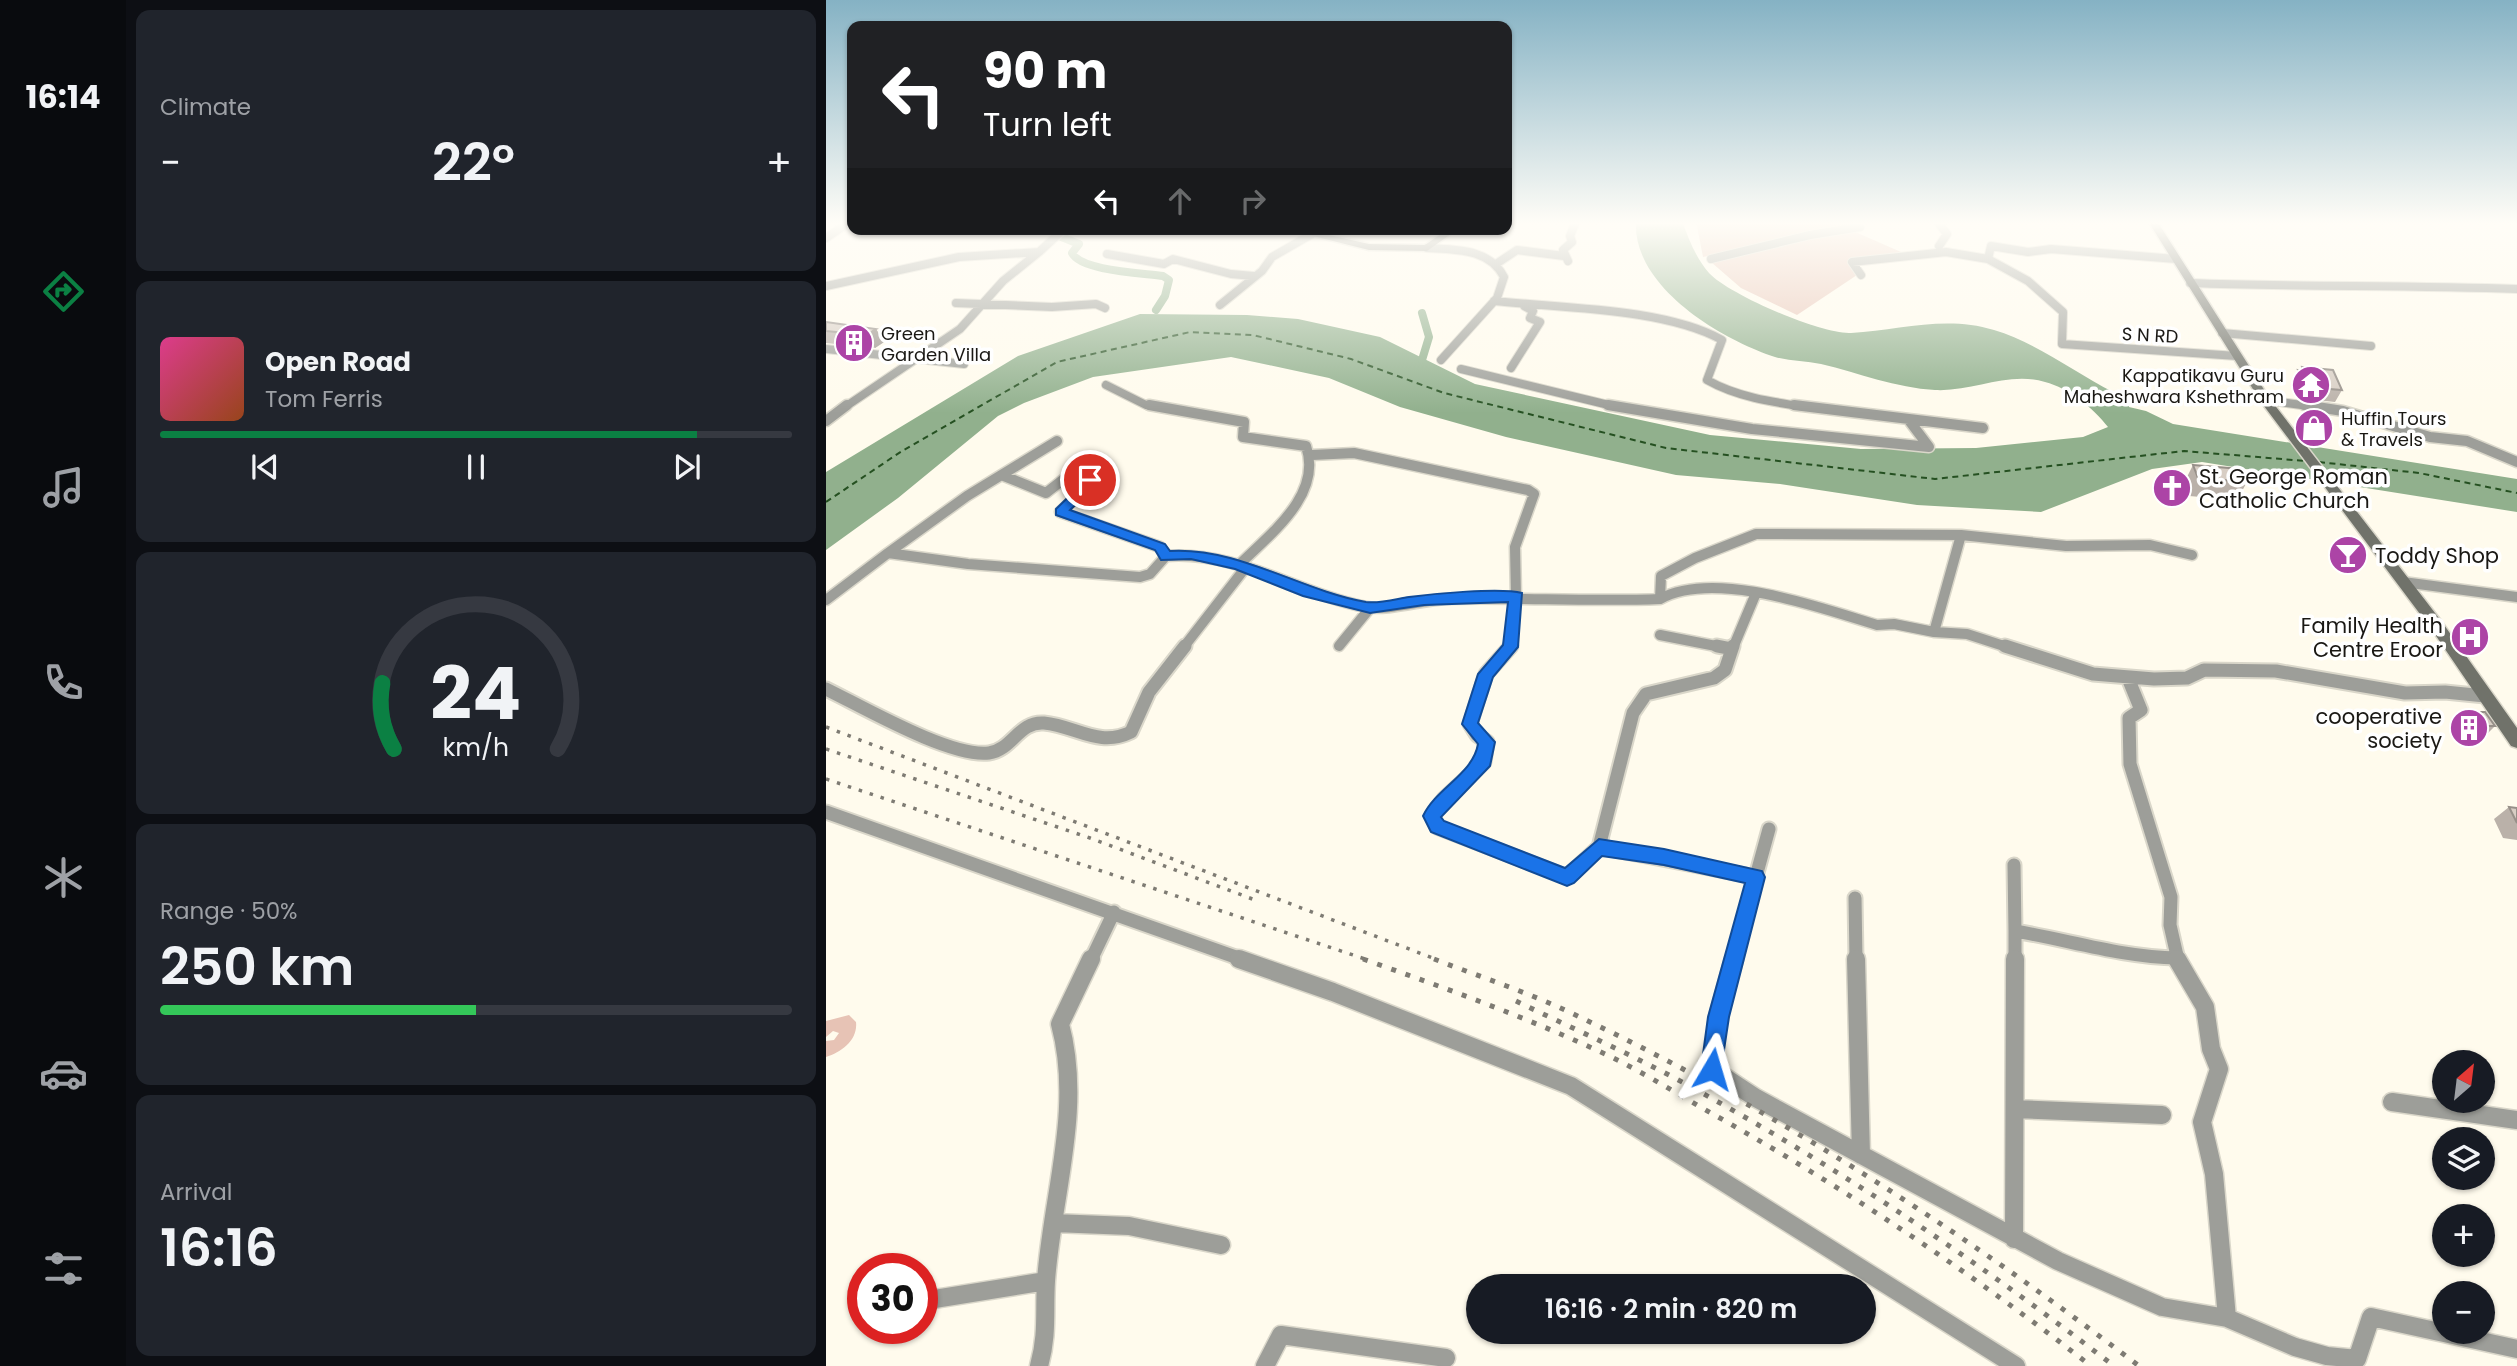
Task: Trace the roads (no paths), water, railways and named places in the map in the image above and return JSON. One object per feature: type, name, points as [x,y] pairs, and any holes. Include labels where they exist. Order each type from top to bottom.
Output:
[{"type":"main road","points":[[2191,285],[2279,419],[2403,582],[2515,737]]},
{"type":"street","points":[[826,421],[891,373],[960,329],[1000,285]]},
{"type":"street","points":[[1220,305],[1244,285]]},
{"type":"street","points":[[1441,359],[1494,301],[1501,285]]},
{"type":"street","name":"S N RD","points":[[2032,285],[2055,302],[2063,312],[2062,344],[2237,356]]},
{"type":"street","points":[[2242,285],[2310,287],[2372,285]]},
{"type":"street","points":[[2412,285],[2517,289]]},
{"type":"street","points":[[1494,301],[1660,319],[1685,329],[1714,335],[1722,340],[1707,380],[1713,387],[1823,410],[1983,428]]},
{"type":"street","points":[[956,303],[1052,306],[1097,304],[1105,308]]},
{"type":"street","points":[[1511,368],[1540,322],[1530,318],[1533,311],[1520,304]]},
{"type":"street","points":[[2222,333],[2371,346]]},
{"type":"street","points":[[826,349],[964,364]]},
{"type":"street","points":[[1461,369],[1577,399],[1720,426],[1929,447],[1908,419]]},
{"type":"street","points":[[826,689],[910,729],[953,747],[981,755],[1005,749],[1020,729],[1030,723],[1053,725],[1099,740],[1116,739],[1131,732],[1149,692],[1242,566],[1296,505],[1310,481],[1312,455],[1306,446],[1283,441],[1268,444],[1243,437],[1244,422],[1146,405],[1106,385]]},
{"type":"street","points":[[2266,400],[2343,411],[2430,437],[2467,441],[2517,462]]},
{"type":"street","points":[[826,412],[837,413]]},
{"type":"street","points":[[826,600],[967,496],[1057,442]]},
{"type":"street","points":[[1312,455],[1354,453],[1528,490],[1534,494],[1515,547],[1516,597],[1511,647],[1486,674],[1470,724],[1477,735],[1487,742],[1484,762],[1444,799],[1432,816],[1437,827],[1567,877],[1599,847],[1633,713],[1646,694],[1714,678],[1725,670],[1756,593]]},
{"type":"street","points":[[1004,476],[1046,493],[1069,475]]},
{"type":"street","points":[[1090,480],[1088,486],[1060,512],[1160,547],[1166,556]]},
{"type":"street","points":[[1660,599],[1661,576],[1695,558],[1756,534],[1962,535],[2066,546],[2150,545],[2192,555]]},
{"type":"street","points":[[1934,632],[1962,535]]},
{"type":"street","points":[[888,553],[902,552],[923,558],[1025,570],[1048,569],[1140,577],[1150,573],[1166,556],[1191,555],[1242,566],[1308,592],[1370,608],[1424,600],[1516,597],[1615,601],[1660,599],[1675,591],[1702,589],[1756,593],[1777,595],[1877,625],[1894,624],[1934,632],[1967,634],[2093,674],[2128,678],[2187,678],[2204,670],[2276,671],[2405,693],[2485,696]]},
{"type":"street","points":[[2403,582],[2517,597]]},
{"type":"street","points":[[1339,646],[1370,608]]},
{"type":"street","points":[[1660,635],[1732,649]]},
{"type":"street","points":[[2128,678],[2141,710],[2129,718],[2130,764],[2171,897],[2170,925],[2176,958],[2205,1007],[2211,1049],[2219,1069],[2202,1122],[2214,1174],[2227,1318]]},
{"type":"street","points":[[826,813],[1114,912],[1334,992],[1571,1086],[2016,1366]]},
{"type":"street","points":[[1769,829],[1718,1017],[1712,1069],[1756,1098],[2014,1239],[2162,1307],[2227,1318],[2295,1347],[2327,1356],[2357,1359],[2371,1317],[2517,1349]]},
{"type":"street","points":[[1599,847],[1664,857],[1756,877]]},
{"type":"street","points":[[2014,865],[2014,1239]]},
{"type":"street","points":[[1855,898],[1861,1155]]},
{"type":"street","points":[[1038,1366],[1047,1338],[1046,1281],[1067,1134],[1069,1056],[1060,1024],[1114,912]]},
{"type":"street","points":[[2015,931],[2076,941],[2135,957],[2176,958]]},
{"type":"street","points":[[2392,1102],[2517,1120]]},
{"type":"street","points":[[2015,1108],[2162,1115]]},
{"type":"street","points":[[1054,1223],[1129,1226],[1221,1245]]},
{"type":"street","points":[[938,1298],[1046,1281]]},
{"type":"street","points":[[1265,1366],[1281,1335],[1446,1358]]},
{"type":"waterway","points":[[1156,310],[1165,296],[1168,285]]},
{"type":"waterway","points":[[1422,313],[1429,337],[1422,360]]},
{"type":"railway","points":[[826,727],[1438,960]]},
{"type":"railway","points":[[826,749],[1090,838],[1255,900]]},
{"type":"railway","points":[[826,779],[1368,960]]},
{"type":"railway","points":[[1363,959],[1545,1028],[1645,1075],[1810,1171],[1906,1232],[2091,1366]]},
{"type":"railway","points":[[1434,959],[1567,1011],[1717,1087],[1790,1129],[1933,1219],[2139,1366]]},
{"type":"railway","points":[[1516,1001],[1679,1081],[1809,1155],[1964,1256],[2114,1366]]},
{"type":"place","name":"Green Garden Villa","points":[[854,343]]},
{"type":"place","name":"Kappatikavu Guru Maheshwara Kshethram","points":[[2311,385]]},
{"type":"place","name":"Huffin Tours & Travels","points":[[2314,428]]},
{"type":"place","name":"St. George Roman Catholic Church","points":[[2172,488]]},
{"type":"place","name":"Toddy Shop","points":[[2348,555]]},
{"type":"place","name":"Family Health Centre Eroor","points":[[2470,637]]},
{"type":"place","name":"cooperative society","points":[[2469,728]]}]
